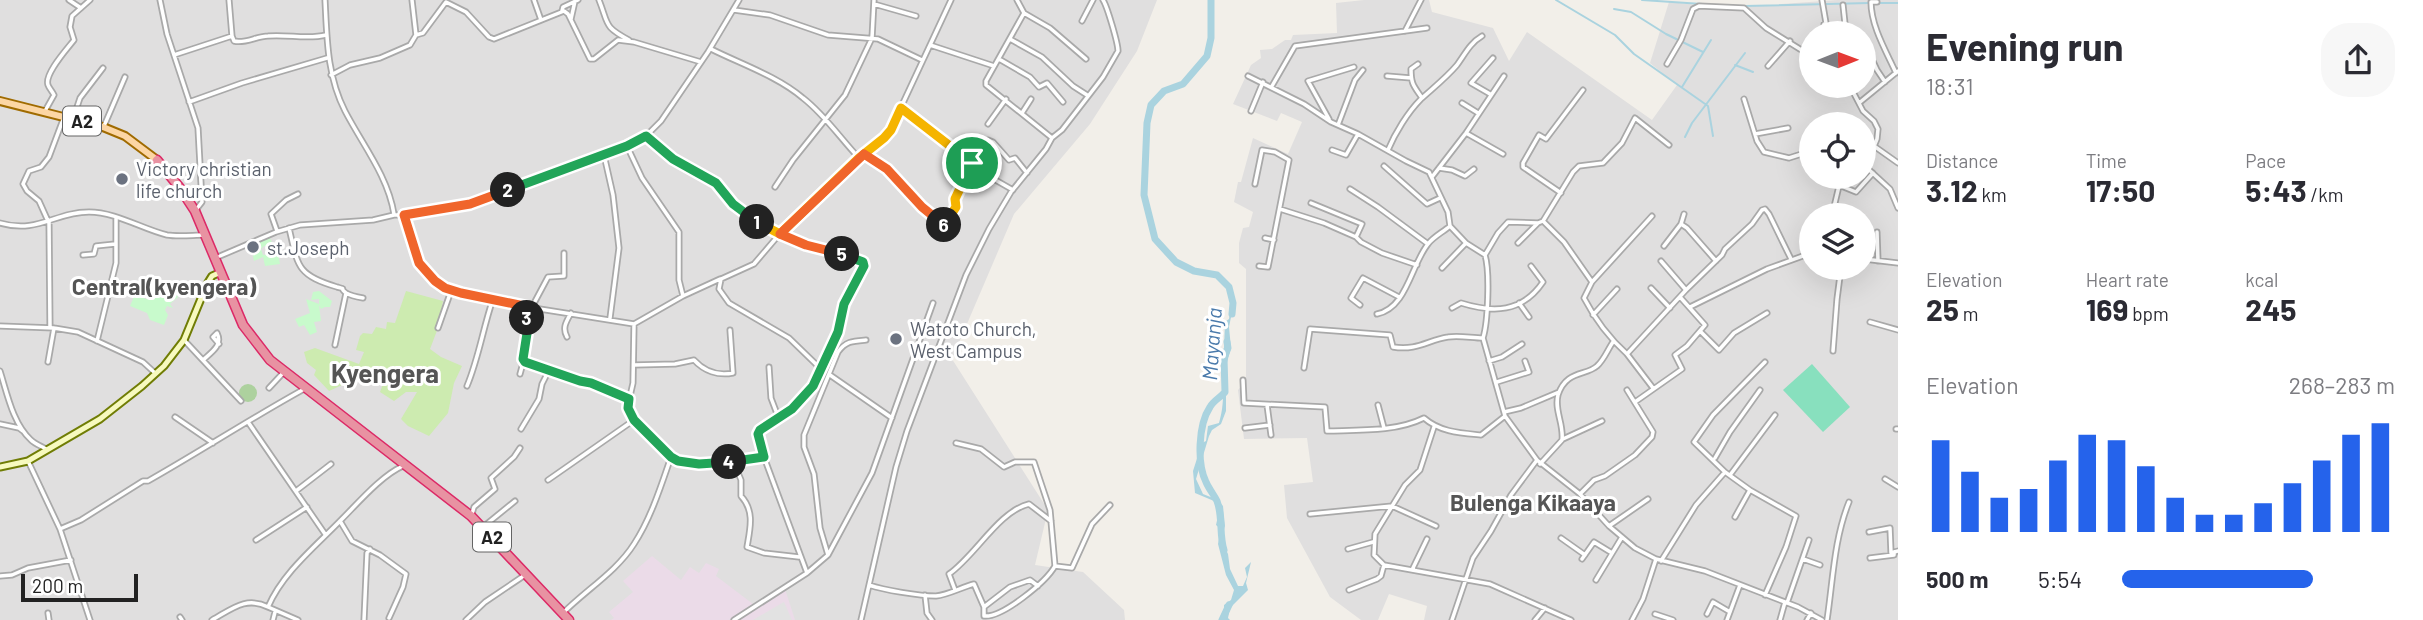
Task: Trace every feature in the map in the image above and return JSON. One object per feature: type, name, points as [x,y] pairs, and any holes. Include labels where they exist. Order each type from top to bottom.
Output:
[{"type":"highway","name":"A2","points":[[157,160],[197,209],[246,319],[282,369]]},
{"type":"highway","name":"A2","points":[[197,209],[243,325],[270,360],[471,516],[565,617]]},
{"type":"main road","name":"A2","points":[[0,101],[103,127],[125,136],[157,160]]},
{"type":"street","points":[[69,0],[81,8]]},
{"type":"street","points":[[44,113],[54,95],[48,79],[54,66],[74,40],[70,22],[72,16],[90,0]]},
{"type":"street","points":[[160,0],[174,55],[198,128],[202,196],[197,209]]},
{"type":"street","points":[[229,0],[232,36],[234,41],[239,43],[268,36],[304,38],[327,35]]},
{"type":"street","points":[[325,0],[327,58],[331,75],[344,110],[382,176],[391,197],[394,215]]},
{"type":"street","points":[[331,75],[350,65],[380,58],[410,45],[416,35],[412,0]]},
{"type":"street","points":[[534,0],[541,20]]},
{"type":"street","points":[[598,0],[609,27],[634,43]]},
{"type":"street","points":[[220,256],[289,228],[314,223],[373,220],[470,204],[627,146],[646,136],[661,121],[739,0]]},
{"type":"street","points":[[404,215],[422,269],[451,290],[531,307],[634,324],[683,296],[754,264],[780,234],[889,133],[951,0]]},
{"type":"street","points":[[1017,0],[1024,13],[1050,28],[1086,59]]},
{"type":"street","points":[[1082,21],[1093,0]]},
{"type":"street","points":[[861,620],[884,512],[911,420],[966,275],[989,229],[1013,190],[1103,77],[1118,51],[1108,19],[1108,10],[1102,0]]},
{"type":"street","points":[[1405,30],[1421,0]]},
{"type":"street","points":[[416,35],[422,33],[443,2],[466,12],[494,39],[562,11],[563,7],[577,1]]},
{"type":"street","points":[[570,19],[577,1]]},
{"type":"street","points":[[775,187],[793,160],[843,99],[872,38],[874,2],[916,16]]},
{"type":"street","points":[[1822,2],[1826,21]]},
{"type":"street","points":[[1859,103],[1897,72],[1882,43],[1871,3],[1877,2]]},
{"type":"street","points":[[1843,5],[1845,21]]},
{"type":"street","points":[[1667,64],[1681,41],[1693,9],[1699,6],[1744,8],[1766,28],[1799,47]]},
{"type":"street","points":[[733,10],[770,15],[828,36],[872,38],[893,44],[922,60]]},
{"type":"street","points":[[562,11],[568,14],[590,59],[594,59],[618,40],[701,62]]},
{"type":"street","points":[[1024,13],[986,85],[1052,138]]},
{"type":"street","points":[[1272,87],[1295,46],[1427,27]]},
{"type":"street","points":[[174,55],[232,36]]},
{"type":"street","points":[[1388,150],[1422,98],[1434,90],[1458,64],[1474,41],[1482,36]]},
{"type":"street","points":[[1010,39],[1042,57],[1073,86],[1087,95]]},
{"type":"street","points":[[1768,66],[1790,41]]},
{"type":"street","points":[[930,45],[994,66]]},
{"type":"street","points":[[710,48],[788,86],[813,106],[859,158]]},
{"type":"street","points":[[189,102],[327,58]]},
{"type":"street","points":[[1490,94],[1471,83],[1493,58]]},
{"type":"street","points":[[999,59],[1030,77],[1039,87],[1047,83],[1063,102]]},
{"type":"street","points":[[1418,64],[1411,69],[1411,78],[1413,87],[1422,98]]},
{"type":"street","points":[[1331,122],[1308,81],[1354,67]]},
{"type":"street","points":[[73,119],[80,98],[103,68]]},
{"type":"street","points":[[1399,68],[1399,76]]},
{"type":"street","points":[[1876,68],[1885,82]]},
{"type":"street","points":[[1338,125],[1355,80],[1363,70]]},
{"type":"street","points":[[1248,76],[1429,172],[1448,212],[1450,226],[1466,243],[1485,255]]},
{"type":"street","points":[[1387,76],[1411,78]]},
{"type":"street","points":[[1432,177],[1466,133],[1504,76]]},
{"type":"street","points":[[103,127],[125,77]]},
{"type":"street","points":[[1251,111],[1263,82]]},
{"type":"street","points":[[1561,193],[1528,172],[1523,163],[1539,135],[1546,139],[1583,90]]},
{"type":"street","points":[[1856,98],[1864,112]]},
{"type":"street","points":[[988,124],[1006,99]]},
{"type":"street","points":[[1021,113],[1031,99]]},
{"type":"street","points":[[1744,99],[1760,147],[1768,153],[1789,158],[1799,155]]},
{"type":"street","points":[[1462,103],[1479,113]]},
{"type":"street","points":[[901,108],[972,163]]},
{"type":"street","points":[[48,362],[52,328],[49,221],[39,201],[23,184],[29,171],[41,167],[49,157],[64,117]]},
{"type":"street","points":[[1518,243],[1541,222],[1573,172],[1579,166],[1603,163],[1622,143],[1635,118],[1668,145]]},
{"type":"street","points":[[1876,123],[1876,141]]},
{"type":"street","points":[[1755,134],[1788,128]]},
{"type":"street","points":[[1466,133],[1503,153]]},
{"type":"street","points":[[1332,150],[1346,155],[1358,134]]},
{"type":"street","points":[[646,136],[673,159],[721,186],[733,204],[747,216],[806,245],[849,256],[864,263],[844,304],[838,332],[813,386],[792,409],[758,434],[807,573]]},
{"type":"street","points":[[943,226],[956,207],[955,199],[972,163],[988,140],[991,140],[1007,159],[1015,158],[1027,173]]},
{"type":"street","points":[[627,146],[642,178],[679,232],[679,280],[683,296]]},
{"type":"street","points":[[1876,147],[1898,163]]},
{"type":"street","points":[[1255,184],[1262,149],[1275,152],[1289,160],[1268,267],[1259,265]]},
{"type":"street","points":[[864,154],[887,169],[949,234]]},
{"type":"street","points":[[604,155],[619,241],[619,262],[610,319]]},
{"type":"street","points":[[1384,166],[1427,204],[1440,198]]},
{"type":"street","points":[[1439,168],[1465,176],[1474,169]]},
{"type":"street","points":[[985,174],[1013,190]]},
{"type":"street","points":[[1876,176],[1890,189],[1898,208]]},
{"type":"street","points":[[1350,189],[1427,244]]},
{"type":"street","points":[[277,231],[271,214],[286,200],[298,194]]},
{"type":"street","points":[[1311,203],[1362,224],[1356,237]]},
{"type":"street","points":[[1279,209],[1356,237],[1372,249],[1417,265]]},
{"type":"street","points":[[1627,354],[1764,209],[1791,259]]},
{"type":"street","points":[[0,223],[21,228],[77,213],[91,212],[167,234],[207,235]]},
{"type":"street","points":[[1664,246],[1681,224],[1684,215]]},
{"type":"street","points":[[1652,216],[1592,282],[1584,298],[1592,315],[1653,388]]},
{"type":"street","points":[[97,341],[116,263],[116,218]]},
{"type":"street","points":[[1592,282],[1564,242],[1541,222],[1508,222],[1485,255],[1487,326],[1483,338],[1504,414],[1538,462],[1580,494],[1609,526],[1635,548],[1659,560],[1705,571],[1825,620],[1843,517],[1849,502]]},
{"type":"street","points":[[1681,224],[1716,261]]},
{"type":"street","points":[[1377,314],[1389,310],[1399,297],[1427,244],[1450,226]]},
{"type":"street","points":[[289,228],[297,262],[305,273],[318,282],[363,298]]},
{"type":"street","points":[[1877,232],[1878,261],[1898,263]]},
{"type":"street","points":[[1265,238],[1274,240]]},
{"type":"street","points":[[1442,268],[1466,243]]},
{"type":"street","points":[[83,255],[94,254],[96,246],[115,244]]},
{"type":"street","points":[[520,374],[525,362],[523,359],[531,307],[548,277],[564,276],[564,253]]},
{"type":"street","points":[[1690,307],[1799,257]]},
{"type":"street","points":[[1661,261],[1686,290]]},
{"type":"street","points":[[1452,308],[1461,303],[1486,311],[1519,303],[1532,295],[1543,282],[1531,266]]},
{"type":"street","points":[[0,467],[28,461],[107,414],[155,373],[184,340],[207,284],[212,276],[221,272]]},
{"type":"street","points":[[1360,305],[1351,298],[1363,278],[1399,297]]},
{"type":"street","points":[[721,279],[720,293],[729,303],[789,338],[821,369]]},
{"type":"street","points":[[1833,351],[1841,280]]},
{"type":"street","points":[[1651,288],[1670,307]]},
{"type":"street","points":[[1592,315],[1617,289]]},
{"type":"street","points":[[438,328],[451,290]]},
{"type":"street","points":[[335,345],[346,293]]},
{"type":"street","points":[[1635,402],[1682,369],[1675,355],[1705,326],[1680,297]]},
{"type":"street","points":[[467,386],[481,347],[484,325],[493,299]]},
{"type":"street","points":[[734,620],[807,573],[828,555],[872,473],[933,303]]},
{"type":"street","points":[[1519,303],[1529,317]]},
{"type":"street","points":[[567,337],[564,332],[565,325],[571,313]]},
{"type":"street","points":[[1700,331],[1719,350],[1734,333],[1767,313]]},
{"type":"street","points":[[1870,322],[1898,330]]},
{"type":"street","points":[[634,324],[634,383],[628,408],[634,420],[678,461],[699,464],[764,457]]},
{"type":"street","points":[[0,326],[78,332],[143,362],[155,373]]},
{"type":"street","points":[[1304,368],[1310,329],[1390,335],[1393,347],[1399,348],[1424,346],[1448,337],[1483,338]]},
{"type":"street","points":[[634,365],[675,364],[694,360],[701,368],[711,372],[733,373],[730,330]]},
{"type":"street","points":[[184,340],[241,401]]},
{"type":"street","points":[[828,555],[820,528],[814,474],[803,441],[809,418],[844,345],[852,341],[866,341]]},
{"type":"street","points":[[1243,380],[1244,403],[1325,407],[1327,431],[1384,428],[1414,423],[1424,418],[1434,427],[1481,435],[1504,414],[1559,392],[1574,374],[1597,366],[1613,342]]},
{"type":"street","points":[[203,360],[219,344]]},
{"type":"street","points":[[1489,362],[1522,344]]},
{"type":"street","points":[[1497,382],[1529,372],[1525,361]]},
{"type":"street","points":[[525,362],[629,399]]},
{"type":"street","points":[[1765,362],[1713,415],[1694,442],[1727,474],[1796,516],[1765,595]]},
{"type":"street","points":[[769,367],[771,398],[779,419]]},
{"type":"street","points":[[269,388],[282,369]]},
{"type":"street","points":[[521,429],[539,400],[542,384],[549,370]]},
{"type":"street","points":[[0,371],[12,408],[25,433]]},
{"type":"street","points":[[829,374],[891,418]]},
{"type":"street","points":[[60,529],[81,520],[143,481],[148,481],[279,401],[307,387]]},
{"type":"street","points":[[1580,494],[1594,480],[1605,476],[1635,455],[1652,437],[1653,432],[1627,390]]},
{"type":"street","points":[[1714,459],[1760,390]]},
{"type":"street","points":[[1559,392],[1557,404],[1562,440]]},
{"type":"street","points":[[1267,405],[1271,435]]},
{"type":"street","points":[[1378,405],[1384,428]]},
{"type":"street","points":[[1632,620],[1659,560],[1696,505],[1727,474],[1775,415]]},
{"type":"street","points":[[176,417],[213,443]]},
{"type":"street","points":[[548,480],[634,420]]},
{"type":"street","points":[[1452,620],[1473,558],[1498,515],[1538,462],[1562,440],[1602,421]]},
{"type":"street","points":[[248,422],[326,534]]},
{"type":"street","points":[[0,424],[19,428],[34,443],[46,449]]},
{"type":"street","points":[[1244,428],[1270,425]]},
{"type":"street","points":[[1434,427],[1420,470],[1405,485],[1375,534],[1374,555],[1384,565],[1490,584],[1569,620]]},
{"type":"street","points":[[869,585],[880,589],[885,587],[893,591],[938,596],[974,584],[984,607],[983,618],[1002,613],[1009,605],[1047,579],[1055,566],[1050,510],[1034,462],[1015,462],[1004,467],[981,449],[956,443]]},
{"type":"street","points":[[471,516],[474,508],[495,489],[491,478],[520,448]]},
{"type":"street","points":[[565,617],[634,544],[648,517],[671,457]]},
{"type":"street","points":[[28,461],[60,529],[90,620]]},
{"type":"street","points":[[733,461],[741,480],[741,496],[748,504],[751,518],[747,547],[764,553],[800,557]]},
{"type":"street","points":[[296,491],[331,464]]},
{"type":"street","points":[[268,607],[286,579],[326,534],[376,484],[405,465]]},
{"type":"street","points":[[1885,480],[1898,487]]},
{"type":"street","points":[[1735,517],[1750,490]]},
{"type":"street","points":[[1609,526],[1648,499]]},
{"type":"street","points":[[483,527],[515,501]]},
{"type":"street","points":[[955,590],[948,574],[968,559],[1013,512],[1029,504],[1051,521]]},
{"type":"street","points":[[1055,566],[1072,568],[1092,524],[1110,505]]},
{"type":"street","points":[[1310,514],[1392,506],[1436,526]]},
{"type":"street","points":[[256,540],[307,507]]},
{"type":"street","points":[[340,521],[352,541],[370,549],[406,574],[389,618]]},
{"type":"street","points":[[1870,532],[1890,528],[1891,553],[1896,552]]},
{"type":"street","points":[[1596,580],[1622,536]]},
{"type":"street","points":[[1561,538],[1583,557],[1594,542],[1612,553]]},
{"type":"street","points":[[1412,570],[1427,539]]},
{"type":"street","points":[[1780,620],[1809,540]]},
{"type":"street","points":[[1348,549],[1373,542]]},
{"type":"street","points":[[364,620],[367,553],[370,549]]},
{"type":"street","points":[[1870,558],[1894,555],[1896,552]]},
{"type":"street","points":[[1803,559],[1820,565]]},
{"type":"street","points":[[0,576],[71,560]]},
{"type":"street","points":[[1349,590],[1377,579],[1381,576],[1384,565]]},
{"type":"street","points":[[466,620],[485,603],[527,574]]},
{"type":"street","points":[[984,607],[1010,587],[1030,580],[1038,586]]},
{"type":"street","points":[[1727,620],[1740,586]]},
{"type":"street","points":[[926,594],[927,613],[932,620]]},
{"type":"street","points":[[212,620],[247,602],[255,602],[298,620]]},
{"type":"street","points":[[1707,614],[1713,602],[1730,612]]},
{"type":"street","points":[[1535,620],[1545,608]]},
{"type":"street","points":[[273,620],[275,612]]},
{"type":"street","points":[[48,613],[49,620]]},
{"type":"street","points":[[1807,620],[1811,613]]},
{"type":"street","points":[[1655,614],[1673,620]]},
{"type":"shaded area","points":[[0,0],[1157,0],[1137,51],[1090,124],[1014,214],[952,359],[1048,510],[1035,565],[1083,572],[1124,610],[1125,620],[0,620]]},
{"type":"shaded area","points":[[1429,0],[1432,12],[1493,28],[1509,61],[1527,32],[1652,120],[1677,85],[1650,63],[1669,2],[1728,8],[1837,0],[1898,0],[1898,620],[1424,620],[1427,606],[1389,594],[1378,620],[1361,620],[1330,597],[1287,518],[1284,485],[1313,482],[1307,438],[1244,439],[1238,390],[1246,381],[1246,269],[1239,263],[1239,243],[1243,228],[1249,227],[1253,212],[1234,202],[1238,182],[1241,182],[1253,138],[1288,154],[1302,122],[1281,113],[1277,121],[1233,104],[1251,65],[1261,58],[1260,50],[1272,49],[1285,40],[1291,40],[1293,35],[1337,33],[1336,3]]},
{"type":"shaded area","points":[[652,556],[681,580],[690,567],[699,573],[706,563],[719,569],[716,576],[753,604],[729,620],[611,620],[614,618],[609,612],[633,592],[623,581]]},
{"type":"shaded area","points":[[785,589],[795,620],[738,620]]},
{"type":"shaded area","points":[[784,602],[792,620],[753,620],[782,603]]},
{"type":"green space","points":[[269,236],[275,249],[264,246],[261,249],[263,255],[278,253],[280,264],[265,266],[263,257],[254,261],[251,247],[255,242]]},
{"type":"green space","points":[[173,291],[178,297],[170,304],[173,308],[167,306],[165,310],[168,315],[164,325],[150,320],[147,313],[130,306],[135,294],[146,299],[152,296],[171,297]]},
{"type":"green space","points":[[319,291],[332,301],[330,307],[321,309],[319,305],[321,321],[314,322],[317,332],[310,335],[304,325],[299,327],[295,319],[310,313],[306,299],[319,304],[319,299],[311,300],[313,292]]},
{"type":"green space","points":[[406,291],[443,301],[438,328],[430,349],[462,366],[454,383],[448,413],[429,436],[408,426],[401,419],[417,392],[406,392],[394,401],[380,392],[386,376],[377,369],[329,391],[314,375],[316,370],[307,363],[304,352],[315,348],[359,364],[364,352],[356,350],[360,336],[363,333],[372,334],[376,327],[386,329],[387,322],[395,323]]},
{"type":"green space","points":[[1812,364],[1850,407],[1823,432],[1783,390]]},
{"type":"green space","points":[[248,384],[254,387],[257,393],[254,399],[248,402],[242,399],[239,393],[242,387]]},
{"type":"water","points":[[1233,307],[1229,327],[1231,348],[1226,366],[1226,411],[1221,424],[1212,430],[1209,436],[1196,479],[1203,494],[1218,500],[1223,506],[1225,526],[1221,539],[1238,586],[1243,586],[1247,577],[1245,568],[1251,562],[1246,583],[1248,590],[1230,608],[1230,620],[1224,620],[1224,605],[1231,600],[1234,590],[1226,575],[1218,544],[1221,529],[1216,525],[1220,507],[1214,501],[1195,493],[1193,471],[1202,443],[1206,441],[1208,426],[1219,423],[1227,351],[1220,353],[1224,348],[1225,322],[1229,319]]},
{"type":"waterway","name":"Mayanja","points":[[1211,0],[1211,38],[1207,56],[1183,84],[1164,91],[1151,105],[1147,123],[1144,195],[1155,239],[1176,262],[1194,271],[1217,275],[1229,287],[1233,303],[1232,314]]},
{"type":"waterway","points":[[1556,0],[1615,35],[1634,54],[1708,106],[1713,136]]},
{"type":"waterway","points":[[1642,0],[1702,4]]},
{"type":"waterway","points":[[1745,6],[1869,3]]},
{"type":"waterway","points":[[1878,3],[1898,3]]},
{"type":"waterway","points":[[1614,9],[1631,12],[1666,34],[1703,52]]},
{"type":"waterway","points":[[1682,87],[1711,40]]},
{"type":"waterway","points":[[1685,137],[1692,123],[1745,53]]},
{"type":"waterway","points":[[1735,65],[1753,72]]},
{"type":"waterway","name":"Mayanja","points":[[1224,550],[1219,507],[1203,474],[1200,445],[1206,415],[1211,405],[1225,392],[1224,358],[1227,342]]},
{"type":"waterway","name":"Mayanja","points":[[1222,620],[1229,605]]},
{"type":"place","name":"Victory christian life church","points":[[122,179]]},
{"type":"place","name":"st.Joseph","points":[[253,247]]},
{"type":"place","name":"Watoto Church, West Campus","points":[[896,339]]},
{"type":"district","name":"Central(kyengera)","points":[[164,286]]},
{"type":"district","name":"Kyengera","points":[[385,372]]},
{"type":"district","name":"Bulenga Kikaaya","points":[[1533,502]]},
{"type":"route","points":[[972,163],[901,108],[891,130],[884,138],[864,154],[859,158],[827,187],[814,202],[780,234],[747,216],[733,204],[721,186],[673,159],[646,136],[627,146],[470,204],[404,215],[419,263],[435,281],[445,288],[461,293],[529,307],[523,359],[525,362],[591,383],[629,399],[629,413],[634,420],[675,460],[718,464],[764,457],[758,434],[760,430],[792,409],[813,386],[838,332],[844,304],[864,266],[863,262],[849,256],[806,245],[780,234],[789,223],[814,202],[864,154],[887,169],[943,226],[956,207],[954,201],[972,163]]}]
